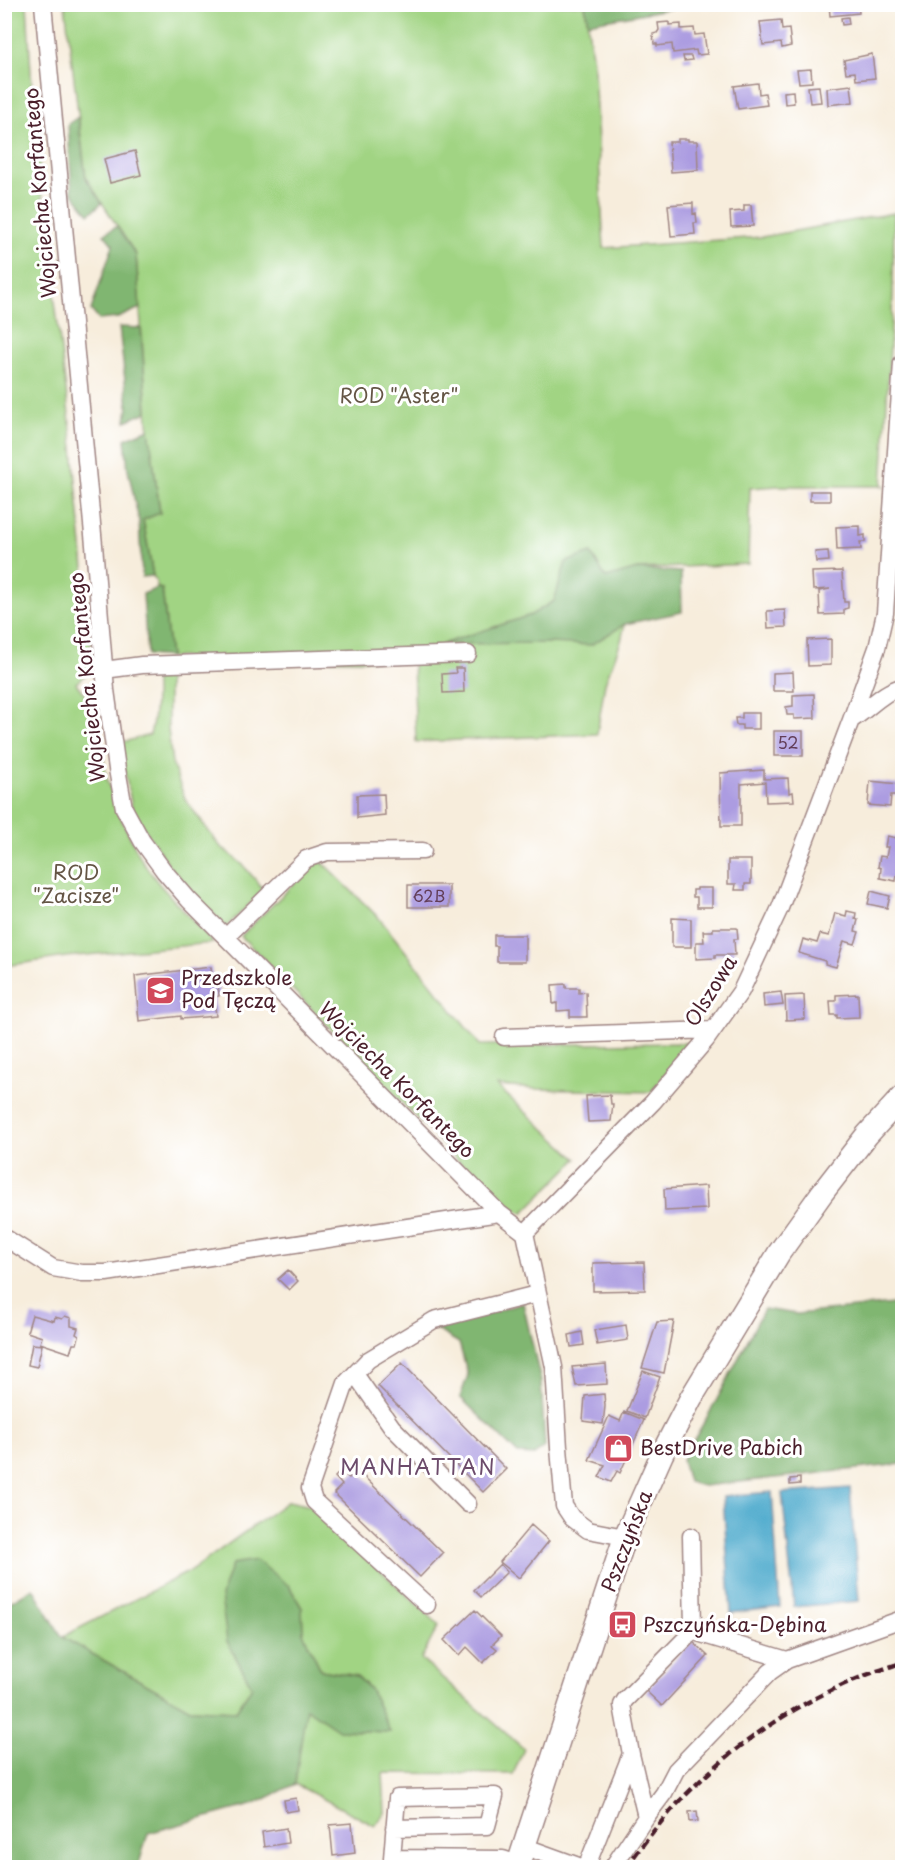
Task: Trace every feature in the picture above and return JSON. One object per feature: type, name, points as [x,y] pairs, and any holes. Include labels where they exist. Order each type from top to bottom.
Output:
[{"type":"main road","name":"Pszczyńska","points":[[519,1859],[625,1537],[662,1454],[691,1398],[779,1253],[867,1136],[903,1097]]},
{"type":"street","name":"Wojciecha Korfantego","points":[[43,4],[104,670],[124,808],[142,841],[164,871],[226,937],[499,1213],[525,1233]]},
{"type":"street","name":"Olszowa","points":[[525,1233],[652,1102],[713,1030],[741,991],[780,908],[877,648],[885,613],[898,511],[903,363]]},
{"type":"street","points":[[104,670],[141,665],[468,654]]},
{"type":"street","points":[[851,720],[867,710],[890,689],[903,687]]},
{"type":"street","points":[[226,937],[306,859],[327,852],[423,851]]},
{"type":"street","points":[[504,1037],[713,1030]]},
{"type":"street","points":[[4,1237],[53,1268],[82,1273],[106,1273],[499,1213]]},
{"type":"street","points":[[525,1233],[554,1367],[564,1506],[572,1518],[588,1530],[625,1537]]},
{"type":"street","points":[[427,1605],[314,1501],[310,1488],[346,1383],[368,1360],[434,1320],[537,1294]]},
{"type":"street","points":[[355,1374],[392,1427],[468,1504]]},
{"type":"street","points":[[646,1817],[622,1705],[624,1700],[686,1638],[693,1627],[691,1536]]},
{"type":"street","points":[[612,1868],[664,1793],[676,1770],[770,1672],[787,1660],[903,1619]]},
{"type":"street","points":[[690,1630],[787,1660]]},
{"type":"street","points":[[394,1828],[488,1826],[495,1796],[397,1798],[394,1828],[392,1858],[519,1859],[585,1868],[631,1754]]},
{"type":"green space","name":"ROD \"Zacisze\"","points":[[27,4],[33,106],[73,447],[93,669],[76,683],[95,708],[107,780],[135,847],[144,864],[160,885],[213,943],[66,957],[5,966],[4,5]]},
{"type":"green space","points":[[585,4],[690,4],[690,5],[588,23]]},
{"type":"green space","name":"ROD \"Aster\"","points":[[65,5],[585,5],[594,71],[604,248],[762,237],[894,213],[893,296],[882,486],[750,488],[748,564],[637,569],[621,641],[605,683],[597,734],[416,742],[413,661],[170,657],[162,589],[157,588],[153,576],[143,519],[160,512],[148,422],[136,255],[86,178]]},
{"type":"green space","points":[[78,117],[86,178],[102,203],[89,214],[72,192],[68,124]]},
{"type":"green space","points":[[117,226],[136,255],[140,308],[118,318],[99,320],[91,310],[113,245],[104,234]]},
{"type":"green space","points":[[119,327],[141,328],[147,412],[126,421],[128,407]]},
{"type":"green space","points":[[149,429],[160,513],[143,520],[153,576],[142,577],[139,521],[128,470],[125,439]]},
{"type":"green space","points":[[591,553],[606,578],[637,569],[681,572],[682,612],[625,624],[591,645],[442,644],[531,615],[554,601],[566,562]]},
{"type":"green space","points":[[157,588],[162,589],[170,657],[147,655],[143,594]]},
{"type":"green space","points":[[154,669],[168,675],[168,729],[172,763],[185,799],[218,844],[243,865],[264,890],[226,927],[171,868],[133,812],[119,743],[150,735],[155,702]]},
{"type":"green space","points":[[322,862],[379,918],[480,1045],[690,1043],[651,1092],[497,1086],[577,1159],[523,1213],[498,1202],[241,936],[314,864]]},
{"type":"green space","points":[[523,1303],[541,1382],[545,1447],[534,1455],[518,1454],[460,1397],[468,1375],[459,1343],[435,1329]]},
{"type":"green space","points":[[902,1303],[902,1464],[703,1486],[688,1482],[682,1460],[713,1407],[764,1309],[797,1314]]},
{"type":"green space","points":[[288,1501],[311,1506],[439,1625],[421,1659],[524,1749],[513,1774],[383,1773],[385,1813],[375,1826],[295,1784],[305,1707],[340,1730],[390,1732],[370,1689],[357,1676],[321,1670],[303,1633],[302,1608],[289,1586],[227,1641],[252,1687],[236,1711],[190,1709],[62,1637],[192,1570]]},
{"type":"green space","points":[[256,1560],[289,1586],[302,1608],[303,1633],[321,1670],[357,1676],[370,1689],[390,1732],[339,1730],[306,1708],[295,1784],[255,1804],[148,1833],[138,1867],[5,1867],[5,1605],[33,1588],[62,1637],[190,1709],[236,1711],[252,1687],[227,1641],[221,1596],[232,1564]]},
{"type":"water","points":[[850,1488],[859,1601],[794,1607],[782,1493]]},
{"type":"water","points":[[772,1492],[780,1607],[731,1613],[723,1496]]},
{"type":"building","points":[[829,4],[858,4],[859,13],[830,16]]},
{"type":"building","points":[[848,17],[849,24],[842,25],[841,18]]},
{"type":"building","points":[[781,20],[782,30],[789,29],[791,46],[782,48],[781,43],[763,45],[760,22]]},
{"type":"building","points":[[669,22],[669,25],[681,24],[681,29],[694,28],[695,35],[704,34],[707,54],[697,55],[696,50],[673,53],[672,44],[657,46],[654,44],[653,34],[659,30],[658,23]]},
{"type":"building","points":[[872,54],[875,78],[856,80],[855,72],[846,73],[844,60]]},
{"type":"building","points":[[683,56],[691,56],[692,60],[684,61]]},
{"type":"building","points":[[811,69],[812,82],[799,83],[797,70]]},
{"type":"building","points":[[758,83],[759,94],[765,93],[767,105],[738,109],[734,86]]},
{"type":"building","points":[[851,85],[853,102],[828,105],[827,88]]},
{"type":"building","points":[[819,86],[821,102],[810,103],[808,87]]},
{"type":"building","points":[[793,91],[794,103],[785,104],[784,92]]},
{"type":"building","points":[[678,139],[697,141],[698,170],[671,172],[669,142],[678,142]]},
{"type":"building","points":[[135,151],[141,175],[110,183],[104,159]]},
{"type":"building","points":[[693,203],[693,214],[696,213],[697,223],[694,223],[695,234],[671,236],[668,205]]},
{"type":"building","points":[[744,205],[751,205],[753,226],[731,227],[730,212],[744,211]]},
{"type":"building","points":[[810,491],[830,491],[830,501],[810,501]]},
{"type":"building","points":[[860,526],[860,536],[865,535],[865,542],[860,542],[861,549],[837,550],[836,527]]},
{"type":"building","points":[[828,551],[829,561],[816,562],[815,552]]},
{"type":"building","points":[[842,571],[844,602],[848,602],[848,608],[844,609],[844,614],[820,615],[819,591],[830,589],[813,590],[812,572]]},
{"type":"building","points":[[785,610],[786,627],[768,628],[767,611]]},
{"type":"building","points":[[831,639],[831,665],[808,666],[807,640]]},
{"type":"building","points":[[455,668],[463,668],[464,692],[443,693],[442,674],[456,673]]},
{"type":"building","points":[[793,672],[794,691],[773,691],[773,673]]},
{"type":"building","points":[[814,694],[815,718],[794,719],[794,715],[787,715],[786,707],[793,706],[793,695]]},
{"type":"building","points":[[742,713],[759,713],[759,729],[742,729],[742,725],[736,725],[735,718],[742,718]]},
{"type":"building","points":[[774,731],[803,731],[803,756],[774,756]]},
{"type":"building","points":[[764,770],[764,779],[788,778],[789,793],[793,792],[794,801],[766,802],[765,782],[741,784],[741,826],[721,826],[720,773]]},
{"type":"building","points":[[870,781],[898,784],[897,795],[891,795],[890,807],[868,805]]},
{"type":"building","points":[[384,794],[385,815],[357,818],[357,795]]},
{"type":"building","points":[[887,836],[902,839],[902,859],[900,859],[899,866],[902,867],[902,876],[897,875],[896,881],[880,878],[881,868],[878,867],[880,856],[886,857]]},
{"type":"building","points":[[728,860],[751,860],[751,884],[745,884],[745,890],[735,890],[736,884],[728,884]]},
{"type":"building","points":[[408,885],[449,885],[449,907],[408,907]]},
{"type":"building","points":[[712,888],[712,907],[697,907],[697,897],[693,897],[693,890]]},
{"type":"building","points":[[871,891],[890,896],[887,908],[868,904]]},
{"type":"building","points":[[847,911],[856,913],[855,919],[858,920],[855,931],[859,932],[855,944],[844,941],[836,967],[799,953],[803,939],[817,943],[820,934],[829,936],[835,913],[846,916]]},
{"type":"building","points":[[672,918],[691,919],[691,947],[672,947]]},
{"type":"building","points":[[713,928],[737,928],[738,939],[734,939],[735,955],[715,955],[715,958],[696,959],[696,942],[704,942],[703,931],[713,931]]},
{"type":"building","points":[[494,935],[525,935],[525,962],[497,962]]},
{"type":"building","name":"Przedszkole Pod Tęczą","points":[[211,967],[213,986],[218,985],[219,996],[214,997],[216,1016],[181,1019],[181,1016],[139,1021],[135,976]]},
{"type":"building","points":[[566,984],[566,988],[579,988],[579,993],[586,992],[587,1017],[570,1017],[570,1010],[557,1011],[557,1003],[553,1004],[552,985]]},
{"type":"building","points":[[781,992],[783,1005],[764,1007],[763,994]]},
{"type":"building","points":[[858,994],[859,1017],[837,1018],[837,1015],[831,1015],[830,1001],[836,1001],[836,995]]},
{"type":"building","points":[[804,995],[805,1019],[786,1020],[785,996]]},
{"type":"building","points":[[610,1095],[611,1104],[613,1104],[611,1121],[588,1122],[586,1096]]},
{"type":"building","points":[[706,1186],[707,1209],[665,1211],[664,1189]]},
{"type":"building","points":[[644,1262],[645,1290],[593,1291],[593,1263]]},
{"type":"building","points":[[288,1270],[298,1281],[289,1290],[278,1279]]},
{"type":"building","points":[[32,1315],[54,1321],[55,1317],[71,1318],[71,1326],[78,1328],[76,1334],[79,1336],[77,1344],[73,1344],[70,1353],[40,1343],[42,1337],[27,1332]]},
{"type":"building","points":[[674,1321],[664,1373],[642,1368],[657,1322]]},
{"type":"building","points":[[626,1325],[628,1340],[597,1345],[594,1330]]},
{"type":"building","points":[[582,1332],[584,1345],[571,1347],[569,1335]]},
{"type":"building","points":[[32,1344],[42,1345],[37,1367],[28,1365]]},
{"type":"building","points":[[402,1363],[506,1469],[483,1492],[378,1386]]},
{"type":"building","points":[[606,1364],[607,1384],[576,1386],[572,1367]]},
{"type":"building","points":[[643,1371],[660,1377],[645,1418],[627,1411]]},
{"type":"building","points":[[604,1394],[603,1424],[583,1421],[585,1396]]},
{"type":"building","points":[[624,1412],[644,1420],[620,1473],[617,1471],[611,1482],[599,1477],[605,1465],[589,1460],[609,1416],[620,1421]]},
{"type":"building","points":[[357,1470],[443,1553],[420,1577],[334,1493],[342,1485],[335,1477],[341,1471],[349,1478]]},
{"type":"building","points":[[800,1478],[800,1484],[790,1485],[790,1479]]},
{"type":"building","points":[[531,1525],[549,1541],[519,1578],[500,1562]]},
{"type":"building","points":[[500,1564],[507,1572],[481,1597],[474,1590]]},
{"type":"building","points":[[475,1610],[501,1636],[492,1645],[497,1649],[483,1663],[467,1647],[459,1656],[444,1640]]},
{"type":"building","points":[[692,1641],[708,1656],[662,1706],[646,1691]]},
{"type":"building","points":[[296,1798],[298,1810],[286,1812],[284,1800]]},
{"type":"building","points":[[697,1811],[698,1821],[690,1822],[689,1812]]},
{"type":"building","points":[[352,1823],[355,1853],[333,1856],[330,1825]]},
{"type":"building","points":[[286,1828],[288,1843],[264,1847],[262,1832]]},
{"type":"railway","points":[[626,1868],[681,1800],[713,1769],[747,1742],[783,1717],[821,1695],[861,1677],[902,1663]]},
{"type":"place","name":"Przedszkole Pod Tęczą","points":[[160,990]]},
{"type":"place","name":"BestDrive Pabich","points":[[619,1448]]},
{"type":"place","name":"Pszczyńska-Dębina","points":[[622,1625]]},
{"type":"district","name":"MANHATTAN","points":[[418,1468]]}]
